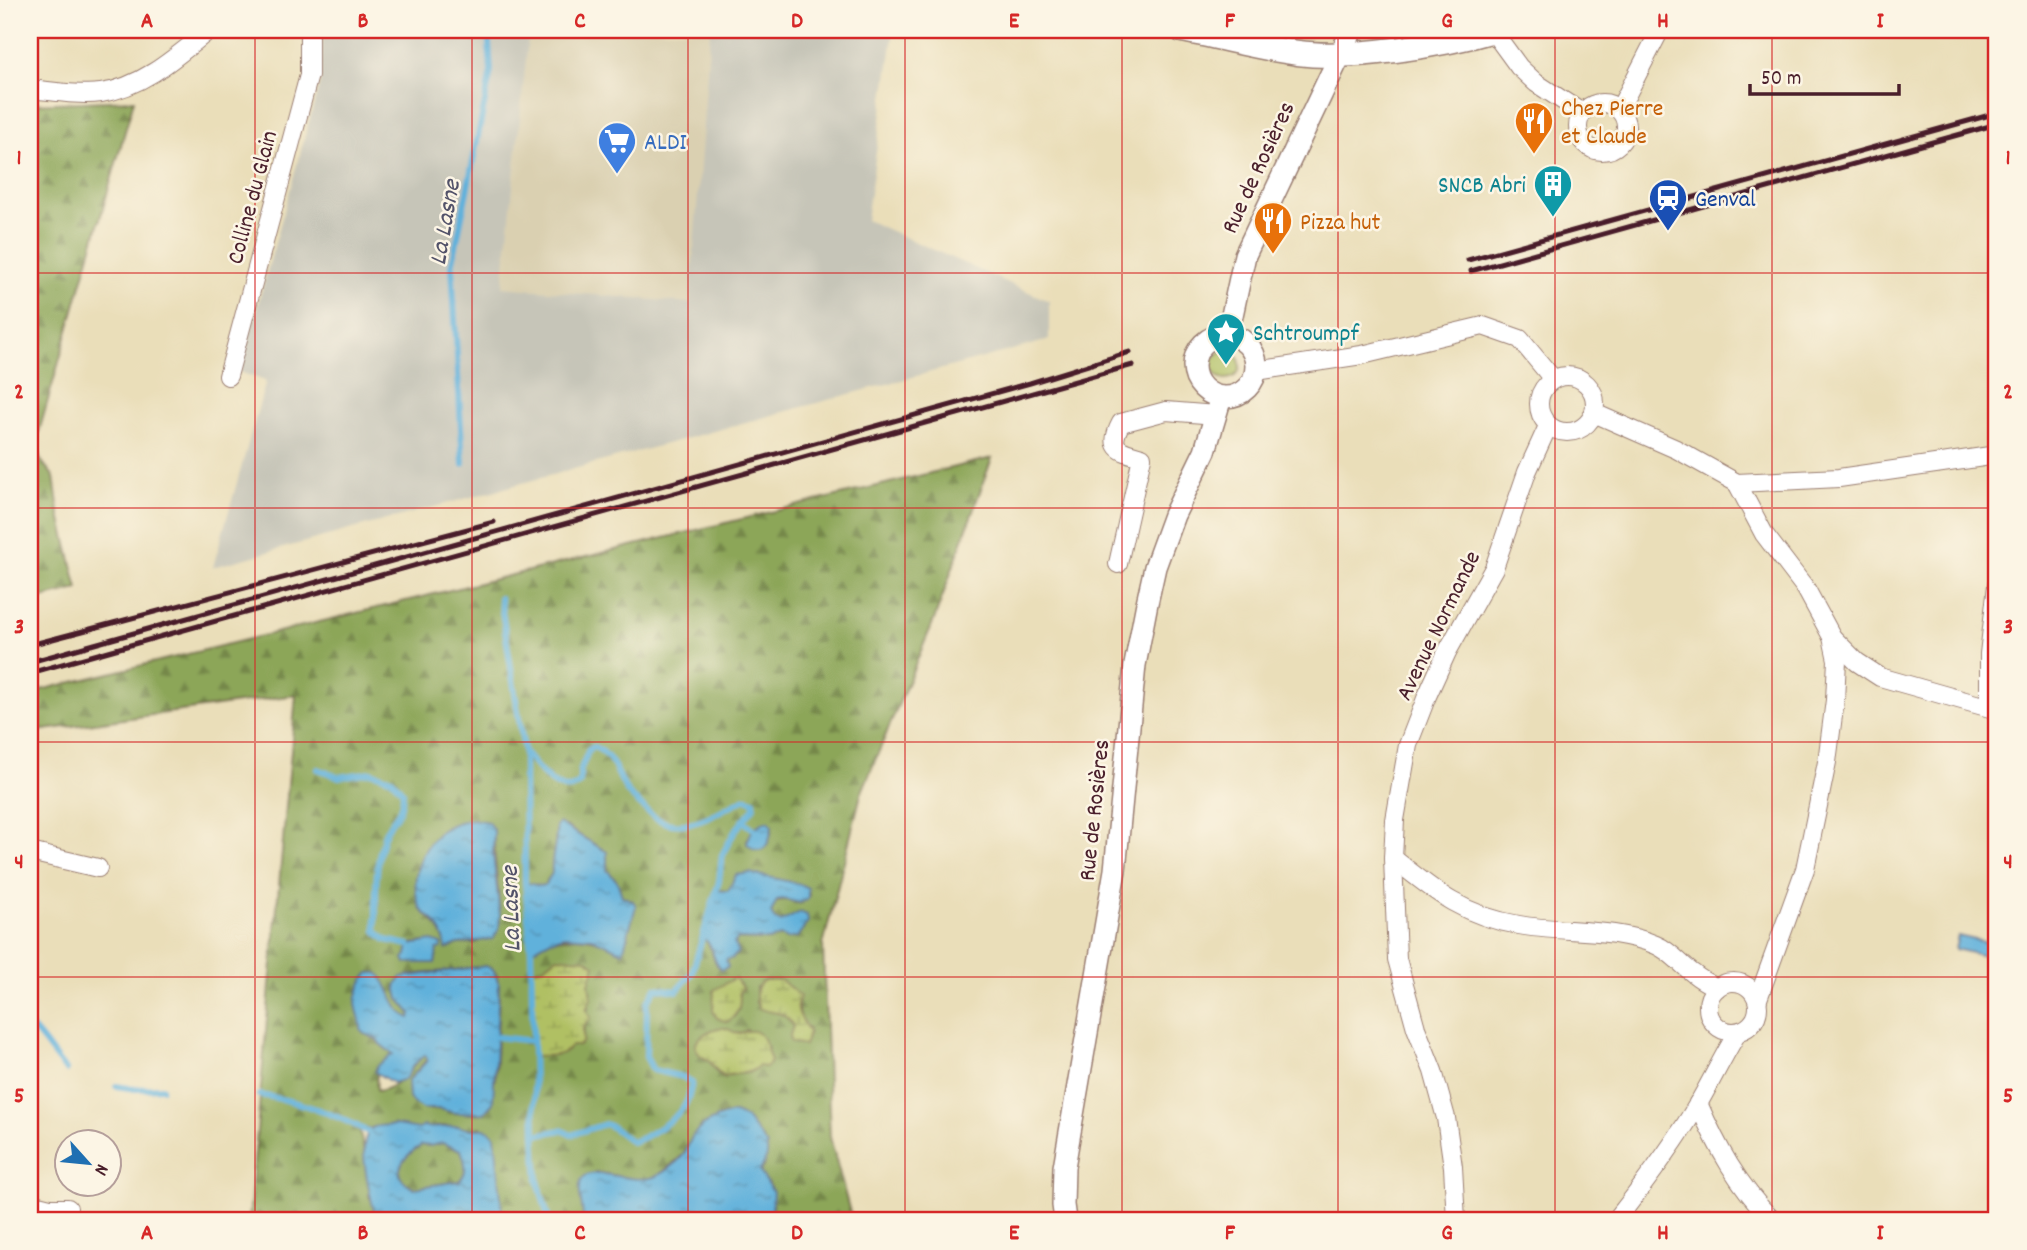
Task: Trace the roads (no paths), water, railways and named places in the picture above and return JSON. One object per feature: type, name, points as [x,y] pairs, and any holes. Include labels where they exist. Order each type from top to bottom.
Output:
[{"type":"main road","points":[[1182,30],[1299,53],[1340,54],[1465,38],[1493,30]]},
{"type":"street","points":[[30,89],[98,93],[120,89],[155,72],[209,30]]},
{"type":"street","name":"Colline du Glain","points":[[229,376],[309,75],[309,30]]},
{"type":"street","name":"Rue de Rosières","points":[[1228,334],[1245,255],[1352,30]]},
{"type":"street","points":[[1493,30],[1518,67],[1536,83],[1582,113]]},
{"type":"street","points":[[1619,110],[1660,30]]},
{"type":"street","points":[[1602,102],[1619,110],[1625,121],[1624,136],[1614,148],[1591,148],[1580,136],[1578,128],[1582,113],[1588,107],[1602,102]]},
{"type":"street","points":[[1256,371],[1362,355],[1483,326],[1520,339],[1553,379]]},
{"type":"street","points":[[1118,564],[1142,457],[1121,451],[1114,440],[1122,424],[1166,411],[1219,406],[1248,388],[1256,371],[1256,359],[1244,340],[1228,334],[1212,336],[1205,341],[1199,347],[1193,363],[1196,379],[1219,406]]},
{"type":"street","points":[[1566,375],[1579,378],[1590,387],[1595,399],[1594,413],[1587,425],[1575,432],[1561,432],[1548,426],[1540,415],[1538,401],[1553,379],[1566,375]]},
{"type":"street","name":"Rue de Rosières","points":[[1065,1220],[1064,1167],[1115,870],[1115,848],[1135,665],[1155,567],[1174,515],[1205,451],[1219,406]]},
{"type":"street","points":[[1594,413],[1676,449],[1737,483],[1839,478],[1997,455]]},
{"type":"street","name":"Avenue Normande","points":[[1456,1220],[1453,1167],[1446,1118],[1433,1071],[1416,1028],[1397,959],[1393,858],[1395,820],[1408,745],[1447,652],[1494,568],[1527,472],[1548,426]]},
{"type":"street","points":[[1737,483],[1763,534],[1806,589],[1832,637],[1837,660],[1827,762],[1805,869],[1758,999]]},
{"type":"street","points":[[1832,637],[1857,662],[1880,677],[1993,708],[1989,654],[1997,584]]},
{"type":"street","points":[[30,852],[98,868]]},
{"type":"street","points":[[1393,858],[1454,904],[1496,920],[1520,925],[1605,933],[1656,945],[1693,974],[1712,995]]},
{"type":"street","points":[[1744,984],[1779,943]]},
{"type":"street","points":[[1716,1026],[1722,1030],[1738,1032],[1745,1030],[1755,1020],[1759,1007],[1758,999],[1744,984],[1729,982],[1712,995],[1708,1011],[1716,1026],[1719,1062]]},
{"type":"street","points":[[1616,1220],[1669,1148],[1738,1032]]},
{"type":"street","points":[[1698,1103],[1733,1174],[1772,1220]]},
{"type":"street","points":[[30,1203],[50,1208],[68,1208]]},
{"type":"water","points":[[472,819],[488,822],[494,831],[493,854],[500,915],[499,929],[493,939],[458,944],[446,949],[440,930],[421,909],[415,886],[417,874],[425,850],[441,831],[458,822]]},
{"type":"water","points":[[768,821],[772,826],[765,847],[758,850],[747,844],[754,829]]},
{"type":"water","points":[[559,823],[607,852],[607,870],[617,881],[622,896],[633,901],[636,906],[623,952],[592,938],[564,936],[531,951],[525,882],[545,885],[552,873],[556,826]]},
{"type":"water","points":[[750,873],[808,888],[808,899],[800,903],[777,900],[771,913],[775,920],[781,922],[800,912],[807,915],[808,922],[797,937],[738,939],[734,943],[738,952],[733,958],[726,960],[728,967],[721,970],[703,938],[715,890],[728,891],[736,875]]},
{"type":"water","points":[[1958,936],[1993,944],[1989,957],[1955,949]]},
{"type":"water","points":[[432,941],[441,944],[435,963],[406,963],[404,958],[409,945]]},
{"type":"water","points":[[486,966],[493,969],[499,984],[493,1103],[484,1113],[423,1109],[409,1098],[408,1081],[426,1062],[424,1055],[405,1079],[393,1083],[375,1072],[377,1066],[393,1054],[377,1039],[361,1030],[356,1003],[364,978],[369,973],[378,973],[395,1004],[410,1018],[411,1013],[399,999],[396,986],[402,977]]},
{"type":"water","points":[[734,1113],[746,1118],[767,1146],[767,1156],[760,1172],[773,1192],[771,1220],[583,1220],[580,1192],[583,1178],[596,1174],[637,1179],[656,1176],[680,1159],[699,1129],[713,1120]]},
{"type":"water","points":[[394,1125],[419,1129],[424,1126],[458,1126],[486,1129],[492,1133],[495,1136],[503,1220],[376,1220],[364,1156],[365,1143],[368,1133],[374,1127]],"holes":[[[442,1143],[461,1150],[465,1170],[459,1181],[415,1188],[401,1178],[404,1160],[422,1145]]]},
{"type":"waterway","name":"La Lasne","points":[[463,464],[452,266],[491,71],[488,30]]},
{"type":"waterway","name":"La Lasne","points":[[500,598],[524,751],[525,882],[531,951],[535,1135],[538,1181],[549,1220]]},
{"type":"waterway","points":[[524,751],[549,780],[565,788],[580,782],[580,771],[589,749],[594,747],[612,762],[629,794],[656,818],[669,823],[694,822],[746,798],[754,801],[754,807],[735,831],[722,855],[719,881],[692,973],[677,991],[656,988],[647,1003],[646,1057],[653,1070],[683,1077],[692,1083],[683,1107],[665,1124],[632,1142],[605,1124],[571,1135],[562,1130],[535,1135]]},
{"type":"waterway","points":[[318,769],[339,777],[371,772],[392,779],[403,792],[401,807],[387,829],[381,848],[376,884],[376,931],[386,940],[409,945]]},
{"type":"waterway","points":[[743,821],[754,829]]},
{"type":"waterway","points":[[30,1026],[66,1070]]},
{"type":"waterway","points":[[497,1037],[533,1041]]},
{"type":"waterway","points":[[116,1086],[136,1089],[162,1088]]},
{"type":"waterway","points":[[259,1095],[315,1109],[368,1132]]},
{"type":"railway","points":[[1468,260],[1997,113]]},
{"type":"railway","points":[[1471,271],[1997,124]]},
{"type":"railway","points":[[30,662],[1030,383],[1130,352]]},
{"type":"railway","points":[[30,673],[1133,365]]},
{"type":"railway","points":[[30,645],[494,522]]},
{"type":"place","name":"Chez Pierre et Claude","points":[[1534,155]]},
{"type":"place","name":"ALDI","points":[[617,175]]},
{"type":"place","name":"SNCB Abri","points":[[1553,218]]},
{"type":"place","name":"Genval","points":[[1668,232]]},
{"type":"place","name":"Pizza hut","points":[[1273,255]]},
{"type":"place","name":"Schtroumpf","points":[[1226,366]]}]
